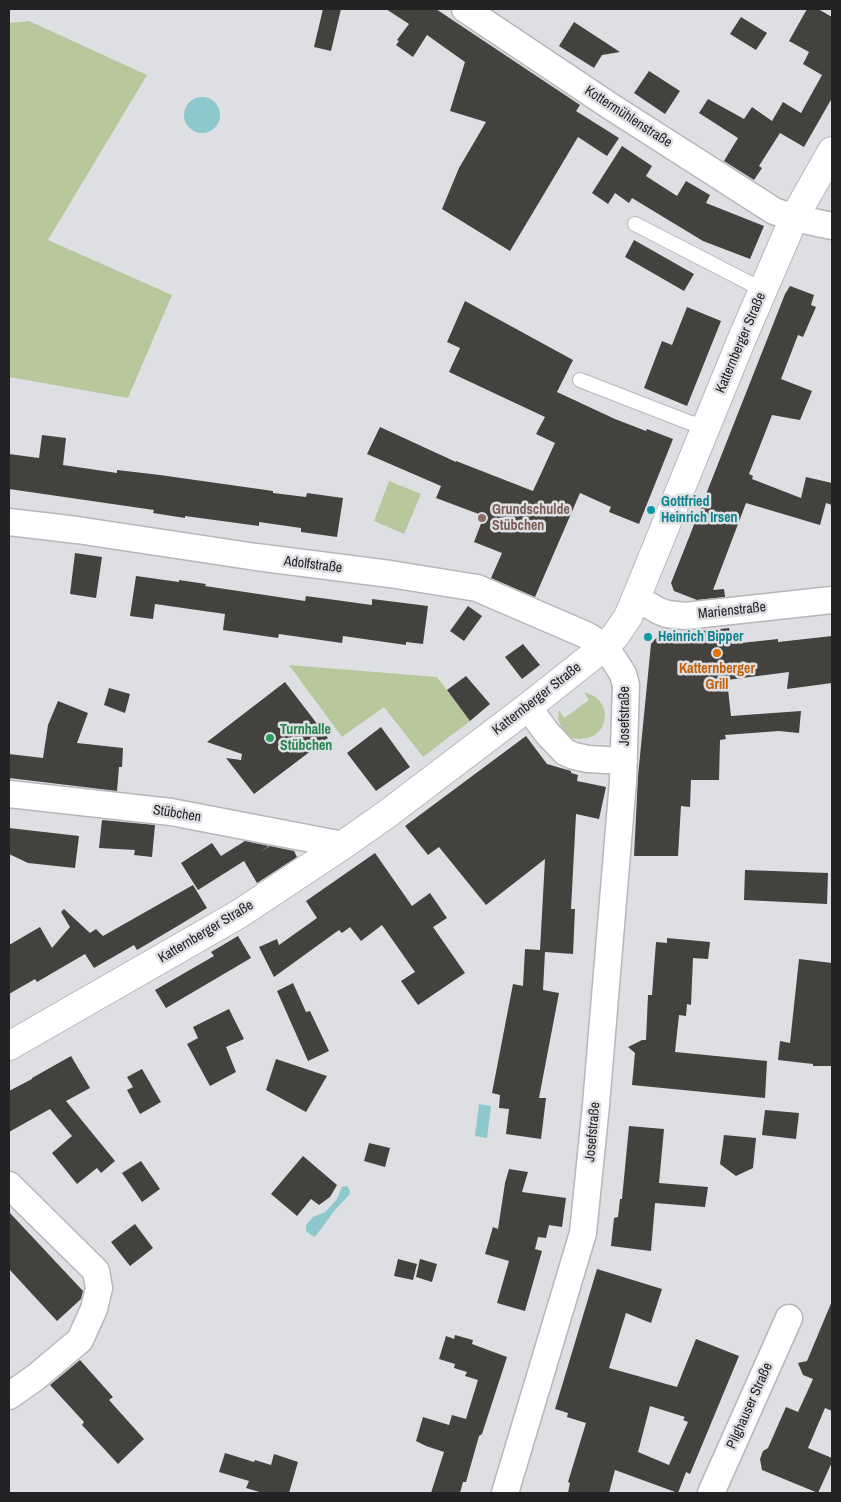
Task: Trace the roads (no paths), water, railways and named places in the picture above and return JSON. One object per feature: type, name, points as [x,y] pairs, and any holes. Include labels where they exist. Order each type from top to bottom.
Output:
[{"type":"street","name":"Kottermühlenstraße","points":[[466,9],[610,106],[774,211],[794,218],[832,226]]},
{"type":"street","name":"Katternberger Straße","points":[[9,1046],[239,914],[343,845],[528,707],[605,646],[628,617],[794,218],[832,152]]},
{"type":"street","name":"Adolfstraße","points":[[9,522],[77,530],[256,558],[390,574],[477,588],[586,635],[605,646]]},
{"type":"street","name":"Marienstraße","points":[[636,598],[667,614],[685,616],[832,600]]},
{"type":"street","name":"Josefstraße","points":[[505,1493],[583,1233],[596,1105],[624,761],[626,685],[624,674],[605,646]]},
{"type":"street","name":"Josefstraße","points":[[528,707],[547,733],[565,752],[588,759],[624,761]]},
{"type":"street","name":"Stübchen","points":[[9,794],[171,812],[343,845]]},
{"type":"street","points":[[9,1186],[96,1271],[99,1288],[94,1310],[80,1340],[9,1396]]},
{"type":"street","name":"Pilghauser Straße","points":[[711,1493],[789,1318]]},
{"type":"lane","points":[[634,224],[763,290]]},
{"type":"lane","points":[[580,380],[688,422],[706,427]]},
{"type":"water","points":[[202,97],[209,98],[215,102],[219,108],[219,122],[215,128],[209,132],[202,133],[195,132],[189,128],[185,122],[184,115],[185,108],[189,102],[195,98]]},
{"type":"water","points":[[479,1104],[491,1106],[487,1138],[475,1136]]},
{"type":"water","points":[[347,1186],[350,1191],[349,1195],[318,1233],[314,1237],[306,1231],[306,1225],[313,1217],[325,1212],[337,1199],[342,1187]]},
{"type":"place","name":"Gottfried Heinrich Irsen","points":[[651,510]]},
{"type":"place","name":"Grundschulde Stübchen","points":[[482,518]]},
{"type":"place","name":"Heinrich Bipper","points":[[648,637]]},
{"type":"place","name":"Katternberger Grill","points":[[717,653]]},
{"type":"place","name":"Turnhalle Stübchen","points":[[270,738]]}]
